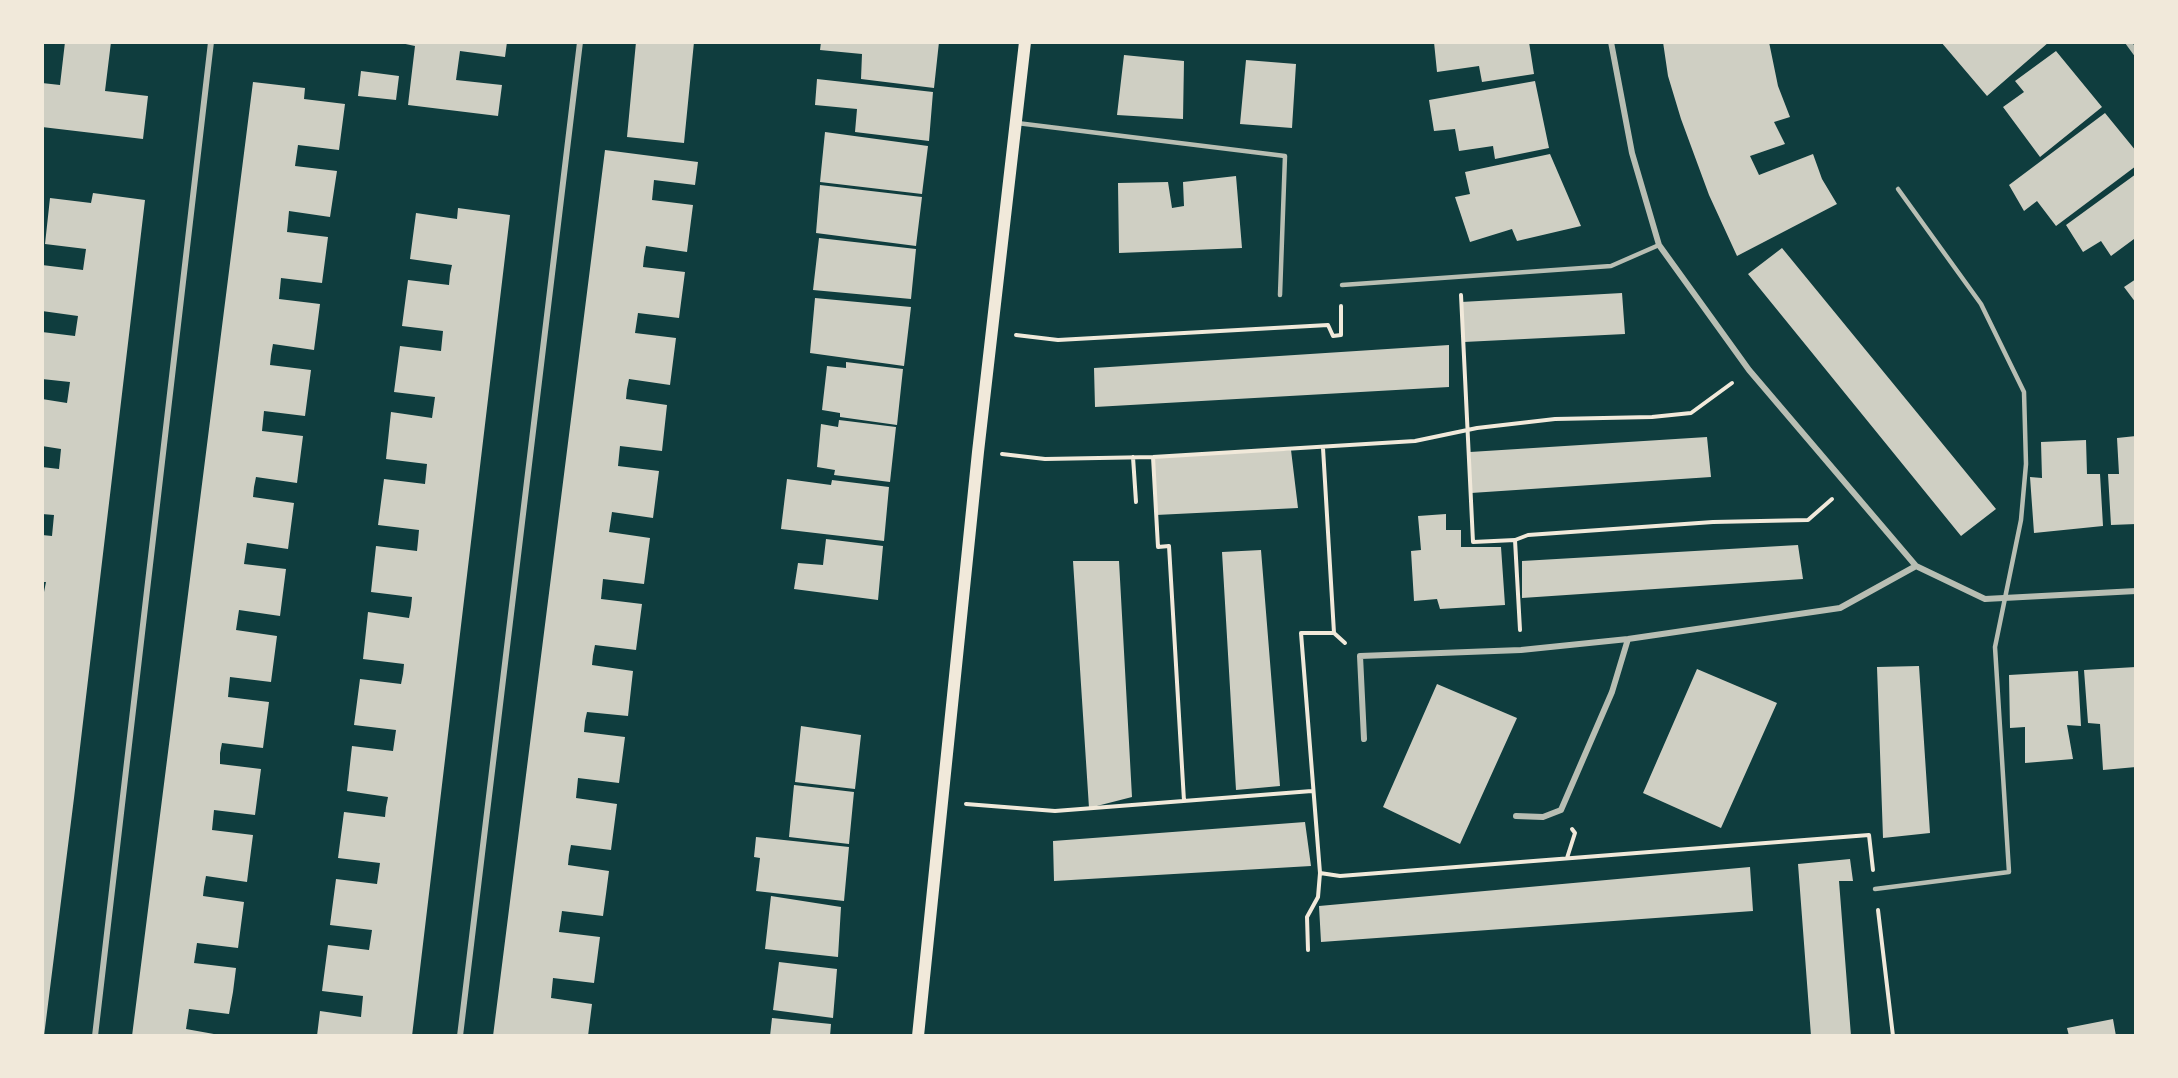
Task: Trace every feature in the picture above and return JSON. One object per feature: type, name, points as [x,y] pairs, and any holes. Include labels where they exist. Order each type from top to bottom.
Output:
[{"type":"main road","points":[[918,1036],[922,980],[944,802],[978,452],[1025,42]]},
{"type":"street","points":[[95,1036],[211,42]]},
{"type":"street","points":[[460,1036],[580,42]]},
{"type":"street","points":[[1611,42],[1632,153],[1659,245],[1749,370],[1916,566],[1985,599],[2136,591]]},
{"type":"street","points":[[2128,42],[2136,53]]},
{"type":"street","points":[[1364,739],[1360,656],[1521,650],[1628,639],[1840,609],[1916,566]]},
{"type":"street","points":[[1516,816],[1543,817],[1561,810],[1612,692],[1628,639]]},
{"type":"lane","points":[[1017,123],[1285,156],[1280,295]]},
{"type":"lane","points":[[1875,889],[2009,872],[1995,647],[2021,520],[2026,464],[2024,392],[1981,304],[1898,189]]},
{"type":"lane","points":[[1342,285],[1611,266],[1659,245]]},
{"type":"path","points":[[1460,277],[1473,542],[1515,540],[1528,535],[1678,524],[1808,520],[1848,487]]},
{"type":"path","points":[[992,333],[1058,340],[1328,325],[1333,336],[1341,335],[1342,285]]},
{"type":"path","points":[[978,452],[1045,459],[1153,457],[1323,448],[1415,441],[1477,428],[1556,419],[1652,417],[1691,413],[1749,370]]},
{"type":"path","points":[[1323,448],[1334,633]]},
{"type":"path","points":[[1133,457],[1136,502]]},
{"type":"path","points":[[1153,457],[1158,547],[1169,546],[1184,801]]},
{"type":"path","points":[[1515,540],[1521,650]]},
{"type":"path","points":[[1308,950],[1307,917],[1318,897],[1320,873],[1301,633],[1334,633],[1360,656]]},
{"type":"path","points":[[944,802],[1054,811],[1312,791]]},
{"type":"path","points":[[1561,810],[1575,833],[1567,859]]},
{"type":"path","points":[[1320,873],[1340,876],[1869,835],[1893,1036]]},
{"type":"building","points":[[65,42],[111,42],[105,91],[148,96],[143,139],[42,127],[42,83],[60,85]]},
{"type":"building","points":[[396,42],[507,42],[505,57],[460,51],[456,80],[502,85],[498,116],[408,105],[415,46]]},
{"type":"building","points":[[636,42],[694,42],[684,143],[627,137]]},
{"type":"building","points":[[821,42],[939,42],[934,88],[861,79],[862,54],[820,50]]},
{"type":"building","points":[[1434,42],[1529,42],[1534,74],[1482,82],[1479,66],[1437,72]]},
{"type":"building","points":[[1663,42],[1769,42],[1778,86],[1790,117],[1774,122],[1785,144],[1750,156],[1759,175],[1813,154],[1822,179],[1837,204],[1737,256],[1709,195],[1681,119],[1668,76]]},
{"type":"building","points":[[1941,42],[2049,42],[1987,96]]},
{"type":"building","points":[[2056,51],[2102,107],[2040,157],[2003,107],[2024,92],[2015,81]]},
{"type":"building","points":[[1124,55],[1184,61],[1183,119],[1117,115]]},
{"type":"building","points":[[1246,60],[1296,64],[1292,128],[1240,124]]},
{"type":"building","points":[[361,71],[399,76],[396,100],[358,96]]},
{"type":"building","points":[[817,79],[933,92],[929,141],[855,132],[857,109],[815,105]]},
{"type":"building","points":[[1535,81],[1549,148],[1495,159],[1493,146],[1459,151],[1455,129],[1434,131],[1429,100]]},
{"type":"building","points":[[253,82],[305,88],[304,99],[345,104],[339,150],[298,145],[295,166],[337,171],[330,217],[289,211],[287,232],[328,237],[322,283],[281,278],[279,299],[320,304],[314,350],[273,344],[271,355],[270,365],[311,370],[305,416],[264,411],[262,431],[303,436],[297,483],[256,477],[254,487],[253,497],[294,503],[288,549],[247,543],[244,564],[286,569],[280,616],[239,610],[236,630],[277,636],[271,682],[230,677],[228,697],[269,702],[263,748],[222,743],[220,753],[220,764],[261,769],[255,815],[214,810],[212,830],[253,835],[247,882],[206,876],[204,887],[203,896],[244,902],[238,948],[197,943],[194,963],[236,968],[233,992],[229,1014],[189,1009],[186,1029],[225,1036],[132,1036]]},
{"type":"building","points":[[2105,113],[2136,151],[2136,166],[2056,226],[2037,201],[2024,211],[2009,185]]},
{"type":"building","points":[[825,132],[928,146],[922,194],[820,182]]},
{"type":"building","points":[[605,150],[698,162],[695,185],[654,180],[652,200],[693,205],[687,252],[646,246],[644,257],[643,267],[685,272],[679,318],[638,313],[635,333],[676,338],[670,385],[629,379],[627,389],[626,399],[667,405],[662,451],[620,446],[618,466],[659,471],[653,518],[612,512],[609,532],[650,538],[644,584],[603,579],[601,599],[642,604],[636,650],[595,645],[593,655],[592,665],[633,671],[628,716],[587,712],[585,721],[584,732],[625,737],[619,783],[578,778],[576,798],[617,804],[611,850],[571,845],[569,855],[568,865],[609,871],[603,916],[562,911],[559,932],[600,937],[594,983],[553,978],[551,998],[592,1004],[588,1036],[493,1036]]},
{"type":"building","points":[[1550,154],[1581,226],[1517,241],[1512,229],[1470,242],[1455,197],[1470,194],[1465,172]]},
{"type":"building","points":[[2136,174],[2136,241],[2134,239],[2111,256],[2101,241],[2083,252],[2066,225]]},
{"type":"building","points":[[1236,176],[1242,248],[1119,253],[1118,183],[1168,182],[1172,208],[1184,206],[1183,182]]},
{"type":"building","points":[[820,185],[922,197],[916,246],[816,233]]},
{"type":"building","points":[[93,193],[145,200],[74,798],[44,1036],[42,1036],[42,602],[46,582],[42,582],[42,535],[52,536],[54,515],[42,514],[42,467],[59,469],[61,449],[42,446],[42,399],[67,403],[70,382],[42,379],[42,332],[75,336],[78,316],[42,311],[42,265],[83,270],[86,249],[45,244],[50,198],[91,203]]},
{"type":"building","points":[[458,208],[510,215],[412,1036],[317,1036],[320,1011],[361,1017],[363,996],[322,991],[328,945],[369,950],[372,930],[330,925],[336,879],[377,884],[380,863],[338,858],[344,812],[385,817],[388,797],[347,791],[352,746],[393,751],[396,730],[354,725],[360,679],[401,684],[403,674],[404,664],[363,659],[368,612],[409,618],[411,607],[412,597],[371,592],[376,546],[417,551],[419,530],[378,525],[384,479],[425,484],[427,464],[386,459],[391,412],[432,418],[435,397],[394,392],[400,346],[441,351],[443,331],[402,326],[408,280],[449,285],[452,265],[410,259],[416,213],[457,219]]},
{"type":"building","points":[[819,238],[916,249],[911,299],[813,290]]},
{"type":"building","points":[[1782,248],[1996,509],[1961,536],[1748,274]]},
{"type":"building","points":[[2136,279],[2136,303],[2124,287]]},
{"type":"building","points":[[1622,293],[1625,334],[1464,342],[1461,302]]},
{"type":"building","points":[[815,298],[911,307],[904,366],[810,353]]},
{"type":"building","points":[[1449,345],[1449,387],[1095,407],[1094,368]]},
{"type":"building","points":[[846,362],[903,369],[897,425],[840,417],[840,413],[822,410],[827,366],[846,368]]},
{"type":"building","points":[[839,420],[896,427],[890,482],[834,475],[835,470],[817,467],[821,424],[838,427]]},
{"type":"building","points":[[2136,436],[2136,524],[2111,525],[2108,474],[2119,474],[2117,438]]},
{"type":"building","points":[[1707,437],[1711,477],[1471,493],[1470,452]]},
{"type":"building","points":[[2086,440],[2087,474],[2100,474],[2103,526],[2034,533],[2030,477],[2042,478],[2041,442]]},
{"type":"building","points":[[1291,450],[1298,508],[1156,515],[1153,457]]},
{"type":"building","points":[[787,479],[831,485],[832,480],[889,487],[884,541],[781,529]]},
{"type":"building","points":[[1446,514],[1446,530],[1461,530],[1461,547],[1501,547],[1505,605],[1440,609],[1437,599],[1414,601],[1411,551],[1421,550],[1418,516]]},
{"type":"building","points":[[826,539],[883,546],[878,600],[794,589],[798,563],[823,565]]},
{"type":"building","points":[[1798,545],[1803,579],[1522,598],[1522,561]]},
{"type":"building","points":[[1261,550],[1280,786],[1236,790],[1222,552]]},
{"type":"building","points":[[1073,561],[1119,561],[1132,797],[1089,808]]},
{"type":"building","points":[[1919,666],[1930,833],[1883,838],[1877,667]]},
{"type":"building","points":[[2136,667],[2136,767],[2103,770],[2100,724],[2088,723],[2084,670]]},
{"type":"building","points":[[1697,669],[1777,703],[1721,828],[1643,793]]},
{"type":"building","points":[[2078,671],[2081,726],[2067,725],[2073,759],[2025,763],[2025,727],[2010,728],[2009,675]]},
{"type":"building","points":[[1437,684],[1517,718],[1460,844],[1383,807]]},
{"type":"building","points":[[801,726],[861,735],[855,789],[795,782]]},
{"type":"building","points":[[794,785],[854,792],[849,844],[789,837]]},
{"type":"building","points":[[1305,822],[1311,866],[1054,881],[1053,841]]},
{"type":"building","points":[[756,837],[849,847],[844,901],[756,891],[760,858],[754,857]]},
{"type":"building","points":[[1850,859],[1853,881],[1839,881],[1851,1036],[1811,1036],[1798,864]]},
{"type":"building","points":[[1750,867],[1753,911],[1321,942],[1319,906]]},
{"type":"building","points":[[771,896],[841,907],[838,957],[765,949]]},
{"type":"building","points":[[779,962],[837,969],[833,1018],[773,1010]]},
{"type":"building","points":[[772,1018],[831,1024],[830,1036],[770,1036]]},
{"type":"building","points":[[2113,1019],[2116,1036],[2069,1036],[2067,1028]]}]
